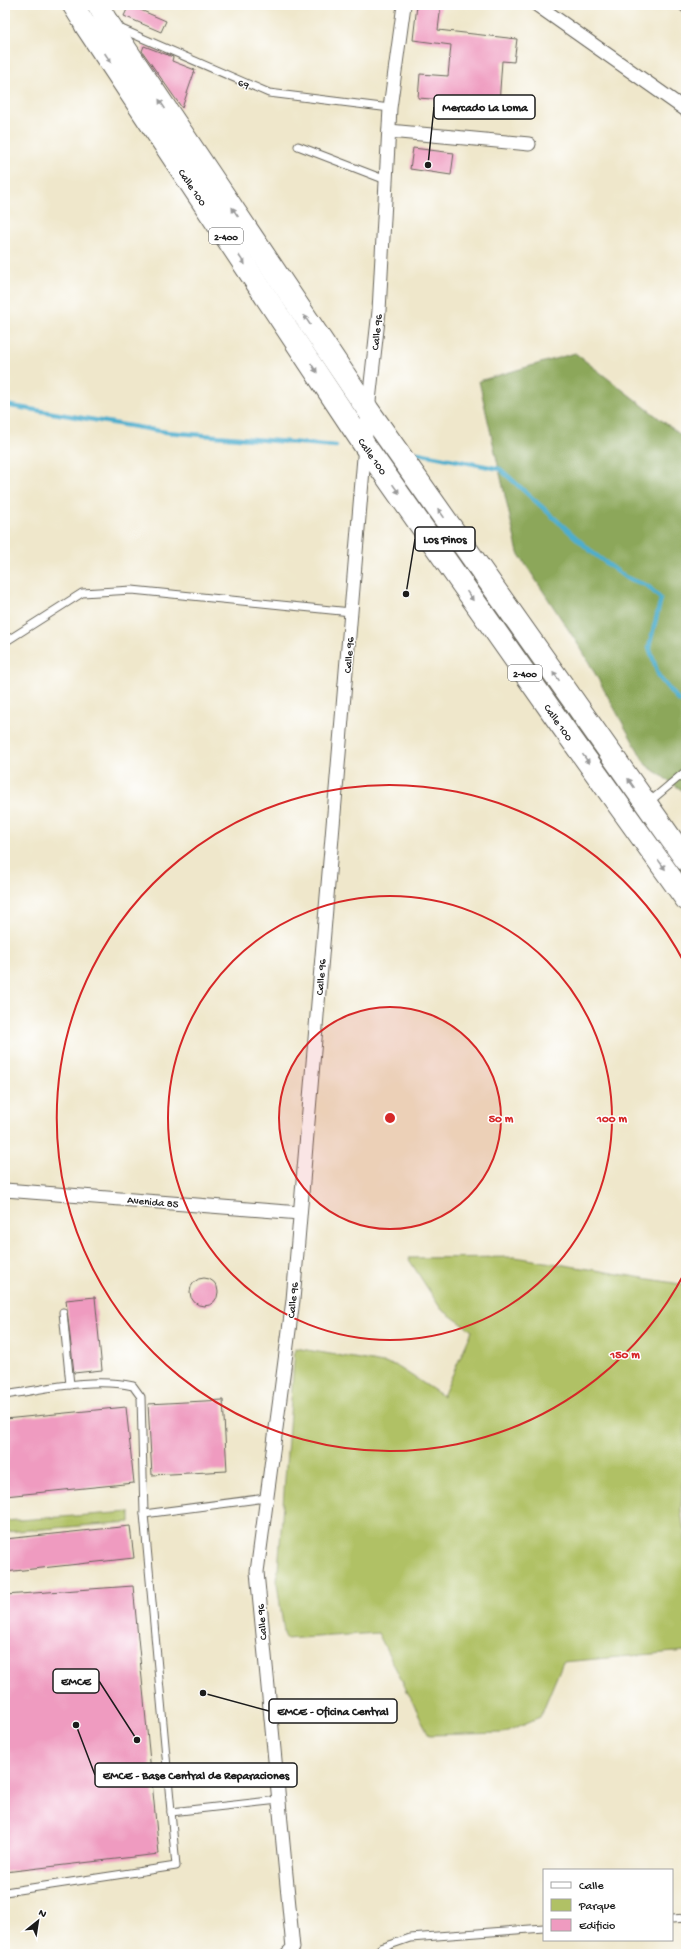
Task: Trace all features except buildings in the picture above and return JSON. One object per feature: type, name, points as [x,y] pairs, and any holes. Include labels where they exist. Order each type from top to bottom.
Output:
[{"type":"highway","name":"Calle 100","points":[[103,14],[368,410],[685,858]]},
{"type":"highway","name":"Calle 100","points":[[86,26],[365,446],[686,899]]},
{"type":"main road","name":"Calle 100","points":[[73,5],[86,26]]},
{"type":"street","name":"Calle 96","points":[[293,1952],[257,1572],[293,1300],[368,410],[379,311],[390,108],[404,5]]},
{"type":"street","points":[[537,5],[686,110]]},
{"type":"street","points":[[389,132],[529,144]]},
{"type":"street","name":"Avenida 85","points":[[5,1190],[300,1213]]},
{"type":"lane","name":"69","points":[[103,14],[269,93],[390,108]]},
{"type":"lane","points":[[298,146],[386,180]]},
{"type":"lane","points":[[5,642],[82,593],[132,590],[351,612]]},
{"type":"lane","points":[[646,804],[686,771]]},
{"type":"lane","points":[[64,1312],[70,1385]]},
{"type":"lane","points":[[5,1395],[70,1385],[119,1383],[133,1386],[141,1398],[144,1514],[176,1866],[5,1892]]},
{"type":"lane","points":[[144,1514],[266,1498]]},
{"type":"lane","points":[[171,1812],[279,1800]]},
{"type":"lane","points":[[673,1919],[686,1918]]},
{"type":"lane","points":[[375,1954],[381,1948],[410,1938],[543,1928]]},
{"type":"green space","points":[[575,353],[686,439],[686,793],[646,765],[583,652],[518,553],[479,381]]},
{"type":"green space","points":[[373,432],[686,875],[686,883],[372,440]]},
{"type":"green space","points":[[515,1257],[686,1285],[686,1394],[681,1510],[686,1547],[686,1651],[563,1662],[540,1717],[503,1733],[429,1735],[378,1633],[285,1639],[277,1583],[295,1348],[395,1365],[443,1396],[472,1331],[441,1309],[408,1258]]},
{"type":"green space","points":[[130,1512],[130,1522],[5,1532],[5,1521]]},
{"type":"waterway","points":[[5,405],[166,432],[336,446]]},
{"type":"waterway","points":[[418,453],[500,469],[593,553],[625,577],[648,586],[661,599],[649,647],[659,677],[678,700],[686,704]]},
{"type":"place","name":"Mercado La Loma","points":[[428,165]]},
{"type":"place","name":"Los Pinos","points":[[406,594]]},
{"type":"place","name":"EMCE - Oficina Central","points":[[203,1693]]},
{"type":"place","name":"EMCE - Base Central de Reparaciones","points":[[76,1725]]},
{"type":"place","name":"EMCE","points":[[137,1740]]}]
